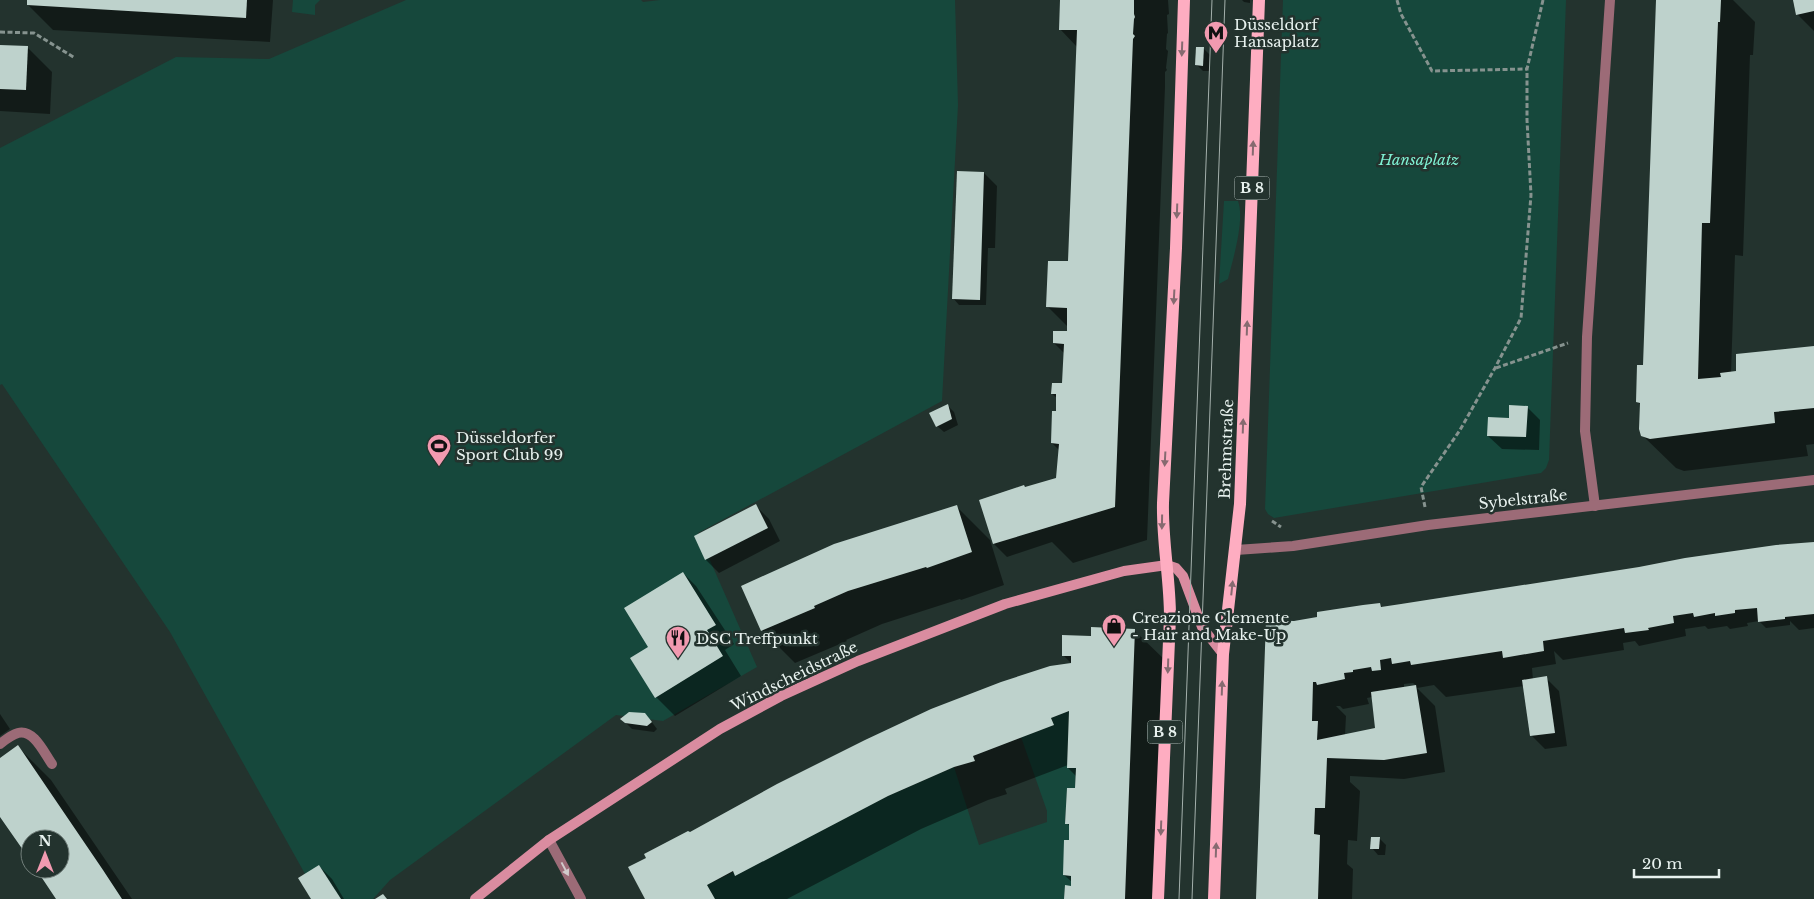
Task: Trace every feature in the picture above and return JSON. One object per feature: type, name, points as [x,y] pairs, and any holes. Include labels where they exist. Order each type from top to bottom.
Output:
[{"type":"main road","name":"B 8","points":[[1158,899],[1170,617],[1167,565],[1162,531],[1176,248],[1184,0]]},
{"type":"main road","name":"Brehmstraße","points":[[1214,899],[1223,654],[1240,504],[1259,0]]},
{"type":"main road","points":[[1167,565],[1176,568],[1183,576],[1202,627],[1223,654]]},
{"type":"main road","name":"Windscheidstraße","points":[[475,899],[549,840],[720,729],[781,696],[858,661],[1005,604],[1124,571],[1167,565]]},
{"type":"street","points":[[1595,506],[1585,431],[1588,337],[1610,0]]},
{"type":"street","name":"Sybelstraße","points":[[1236,550],[1293,546],[1428,525],[1814,480]]},
{"type":"street","points":[[0,744],[14,735],[25,733],[33,738],[52,764]]},
{"type":"street","points":[[549,840],[581,899]]},
{"type":"path","points":[[1397,0],[1401,14],[1432,71],[1527,69]]},
{"type":"path","points":[[1428,525],[1422,487],[1460,430],[1521,318],[1531,195],[1527,120],[1527,69],[1543,0]]},
{"type":"path","points":[[0,32],[34,33],[75,58]]},
{"type":"path","points":[[1495,368],[1588,337]]},
{"type":"green space","points":[[293,0],[320,0],[315,5],[315,15],[292,12]]},
{"type":"green space","name":"Düsseldorfer Sport Club 99","points":[[406,0],[641,0],[643,2],[660,0],[955,0],[958,105],[942,401],[698,533],[757,667],[663,721],[616,715],[390,880],[373,899],[319,899],[170,632],[2,384],[0,385],[0,148],[176,57],[269,59]]},
{"type":"green space","name":"Hansaplatz","points":[[1283,0],[1566,0],[1549,460],[1546,468],[1541,473],[1274,518],[1265,509]]},
{"type":"green space","points":[[1224,201],[1238,201],[1240,218],[1238,240],[1228,279],[1219,284]]},
{"type":"green space","points":[[1069,711],[1067,768],[1076,768],[1075,788],[1067,788],[1065,824],[1069,824],[1069,840],[1063,875],[1071,876],[1071,886],[1065,886],[1064,899],[715,899],[707,885],[888,796],[954,767],[979,845],[1047,822],[1047,811],[1021,737],[1054,725],[1051,718]]},
{"type":"building","points":[[27,0],[247,0],[246,18],[27,5]]},
{"type":"building","points":[[1060,0],[1134,0],[1133,34],[1135,36],[1133,39],[1115,507],[993,544],[979,500],[1024,485],[1025,487],[1056,478],[1059,444],[1051,443],[1052,411],[1056,411],[1056,394],[1051,394],[1052,383],[1062,383],[1064,344],[1053,343],[1053,331],[1067,331],[1067,308],[1046,307],[1048,261],[1068,261],[1077,30],[1059,30]]},
{"type":"building","points":[[1656,0],[1721,0],[1720,22],[1718,22],[1710,223],[1702,223],[1698,379],[1721,377],[1720,373],[1736,371],[1736,354],[1814,346],[1814,408],[1774,412],[1775,423],[1650,439],[1641,436],[1639,429],[1640,403],[1636,402],[1637,365],[1643,365]]},
{"type":"building","points":[[1793,0],[1814,0],[1814,11],[1796,15]]},
{"type":"building","points":[[0,45],[28,46],[26,90],[0,89]]},
{"type":"building","points":[[1196,47],[1204,47],[1203,66],[1195,65]]},
{"type":"building","points":[[957,171],[984,172],[980,300],[952,299]]},
{"type":"building","points":[[948,404],[952,419],[936,427],[929,413]]},
{"type":"building","points":[[1509,405],[1528,406],[1526,437],[1487,436],[1488,417],[1509,418]]},
{"type":"building","points":[[756,504],[768,528],[705,560],[694,536]]},
{"type":"building","points":[[957,505],[972,552],[927,568],[848,591],[814,606],[815,608],[761,631],[741,586],[834,544]]},
{"type":"building","points":[[1814,542],[1814,614],[1758,622],[1757,608],[1735,610],[1735,613],[1715,616],[1715,613],[1694,617],[1693,613],[1673,616],[1674,623],[1648,628],[1649,630],[1625,633],[1624,628],[1543,641],[1544,651],[1503,658],[1502,651],[1411,665],[1410,661],[1392,664],[1391,658],[1380,660],[1381,670],[1372,671],[1371,667],[1353,670],[1353,672],[1344,673],[1345,679],[1317,685],[1316,682],[1313,682],[1312,721],[1318,721],[1317,740],[1375,728],[1371,692],[1416,685],[1427,753],[1384,760],[1327,758],[1325,808],[1315,808],[1314,834],[1320,835],[1318,899],[1256,899],[1266,620],[1294,621],[1317,617],[1317,612],[1363,605],[1380,603],[1381,607],[1639,567],[1685,558],[1776,545]]},
{"type":"building","points":[[683,572],[716,625],[707,630],[723,656],[655,698],[630,658],[648,647],[624,608]]},
{"type":"building","points":[[1091,627],[1135,629],[1125,899],[1064,899],[1065,885],[1071,886],[1071,876],[1063,875],[1064,840],[1069,840],[1069,824],[1065,824],[1067,788],[1075,788],[1076,768],[1067,768],[1069,711],[1051,718],[1054,725],[973,756],[975,761],[954,767],[888,796],[735,876],[733,871],[707,885],[715,899],[645,899],[628,867],[646,858],[644,854],[688,831],[690,832],[777,784],[931,709],[1001,682],[1050,666],[1071,663],[1071,656],[1062,656],[1062,635],[1091,636]]},
{"type":"building","points":[[1547,676],[1555,733],[1530,736],[1522,680]]},
{"type":"building","points":[[629,712],[645,713],[652,722],[647,726],[625,723],[620,719]]},
{"type":"building","points":[[18,745],[122,899],[56,899],[43,879],[70,879],[70,829],[20,829],[20,846],[0,817],[0,758]]},
{"type":"building","points":[[1371,837],[1380,837],[1379,849],[1370,849]]},
{"type":"building","points":[[319,865],[341,899],[311,899],[298,878]]},
{"type":"building","points":[[383,894],[387,899],[375,899]]},
{"type":"tram line","points":[[1179,899],[1212,0]]},
{"type":"tram line","points":[[1192,899],[1225,0]]},
{"type":"place","name":"Düsseldorf Hansaplatz","points":[[1216,54]]},
{"type":"place","name":"Düsseldorfer Sport Club 99","points":[[439,467]]},
{"type":"place","name":"Creazione Clemente - Hair and Make-Up","points":[[1114,647]]},
{"type":"place","name":"DSC Treffpunkt","points":[[678,659]]}]
